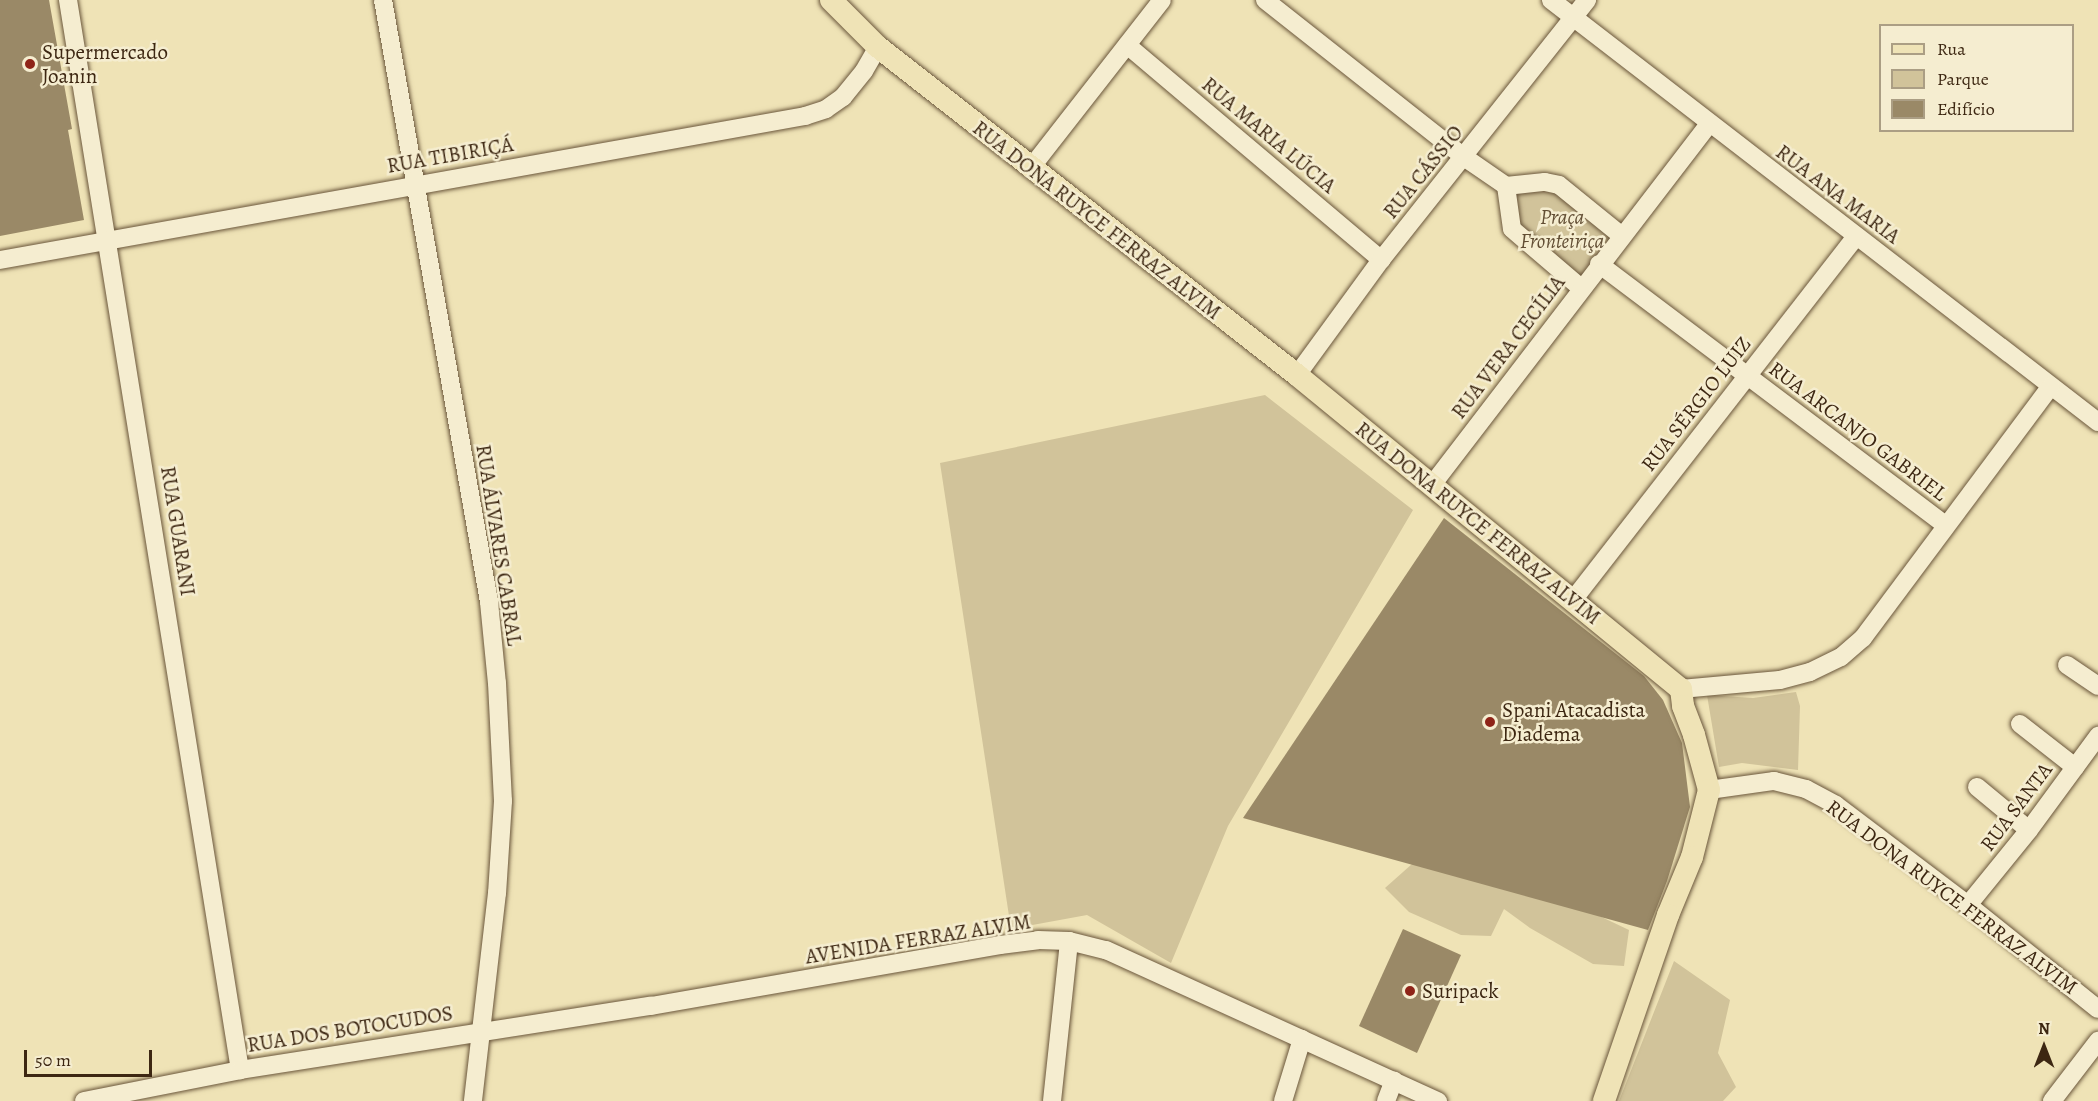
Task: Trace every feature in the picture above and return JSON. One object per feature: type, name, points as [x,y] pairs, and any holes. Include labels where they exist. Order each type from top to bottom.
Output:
[{"type":"main road","name":"RUA DONA RUYCE FERRAZ ALVIM","points":[[831,0],[878,47],[1030,169],[1297,375],[1681,689]]},
{"type":"main road","points":[[1604,1101],[1668,915],[1692,857],[1709,790],[1683,706],[1681,689]]},
{"type":"street","name":"RUA GUARANI","points":[[68,0],[240,1070]]},
{"type":"street","name":"RUA ÁLVARES CABRAL","points":[[383,0],[413,184],[489,602],[497,683],[503,801],[497,893],[473,1101]]},
{"type":"street","points":[[1030,169],[1162,0]]},
{"type":"street","points":[[1265,0],[1464,157],[1506,186],[1545,182],[1558,185],[1622,236]]},
{"type":"street","name":"RUA ANA MARIA","points":[[1551,0],[2098,422]]},
{"type":"street","name":"RUA CÁSSIO","points":[[1297,375],[1381,260],[1587,0]]},
{"type":"street","name":"RUA MARIA LÚCIA","points":[[1127,45],[1381,260]]},
{"type":"street","name":"RUA TIBIRIÇÁ","points":[[0,260],[413,184],[805,116],[826,109],[843,97],[864,71],[878,47]]},
{"type":"street","name":"RUA VERA CECÍLIA","points":[[1432,485],[1709,123]]},
{"type":"street","points":[[1506,186],[1512,229],[1581,288]]},
{"type":"street","name":"RUA SÉRGIO LUIZ","points":[[1573,600],[1856,236]]},
{"type":"street","name":"RUA ARCANJO GABRIEL","points":[[1599,264],[1945,525]]},
{"type":"street","points":[[1681,689],[1780,680],[1810,672],[1841,657],[1863,638],[1945,525],[2051,386]]},
{"type":"street","points":[[2067,665],[2098,686]]},
{"type":"street","points":[[2020,724],[2075,767]]},
{"type":"street","name":"RUA SANTA","points":[[1968,905],[2029,830],[2098,736]]},
{"type":"street","name":"RUA DONA RUYCE FERRAZ ALVIM","points":[[1709,790],[1774,781],[1806,789],[1836,805],[1968,905],[2098,1009]]},
{"type":"street","points":[[1977,787],[2029,830]]},
{"type":"street","name":"AVENIDA FERRAZ ALVIM","points":[[482,1030],[796,982],[1000,945],[1038,940],[1069,941],[1106,950],[1125,958],[1438,1101]]},
{"type":"street","points":[[1052,1101],[1069,941]]},
{"type":"street","name":"RUA DOS BOTOCUDOS","points":[[84,1101],[240,1070],[482,1030]]},
{"type":"street","points":[[1283,1101],[1302,1039]]},
{"type":"street","points":[[2052,1101],[2098,1041]]},
{"type":"street","points":[[1386,1101],[1394,1080]]},
{"type":"green space","name":"Praça Fronteiriça","points":[[1545,182],[1622,236],[1581,288],[1515,232],[1506,186]]},
{"type":"green space","points":[[1265,395],[1413,510],[1228,826],[1171,963],[1087,915],[1011,929],[940,463]]},
{"type":"green space","points":[[1796,692],[1800,706],[1798,770],[1742,763],[1719,767],[1707,695],[1753,698]]},
{"type":"green space","points":[[1439,840],[1629,930],[1624,966],[1593,964],[1530,928],[1504,909],[1491,936],[1461,935],[1409,912],[1385,888]]},
{"type":"green space","points":[[1674,961],[1730,1000],[1718,1053],[1736,1087],[1723,1101],[1619,1101]]},
{"type":"building","points":[[0,0],[49,0],[72,129],[68,130],[84,220],[0,236]]},
{"type":"building","name":"Spani Atacadista Diadema","points":[[1444,518],[1644,676],[1663,700],[1682,743],[1690,807],[1667,881],[1648,930],[1243,818]]},
{"type":"building","name":"Suripack","points":[[1403,929],[1461,955],[1417,1053],[1359,1026]]},
{"type":"place","name":"Supermercado Joanin","points":[[30,64]]},
{"type":"place","name":"Spani Atacadista Diadema","points":[[1490,722]]},
{"type":"place","name":"Suripack","points":[[1410,991]]}]
